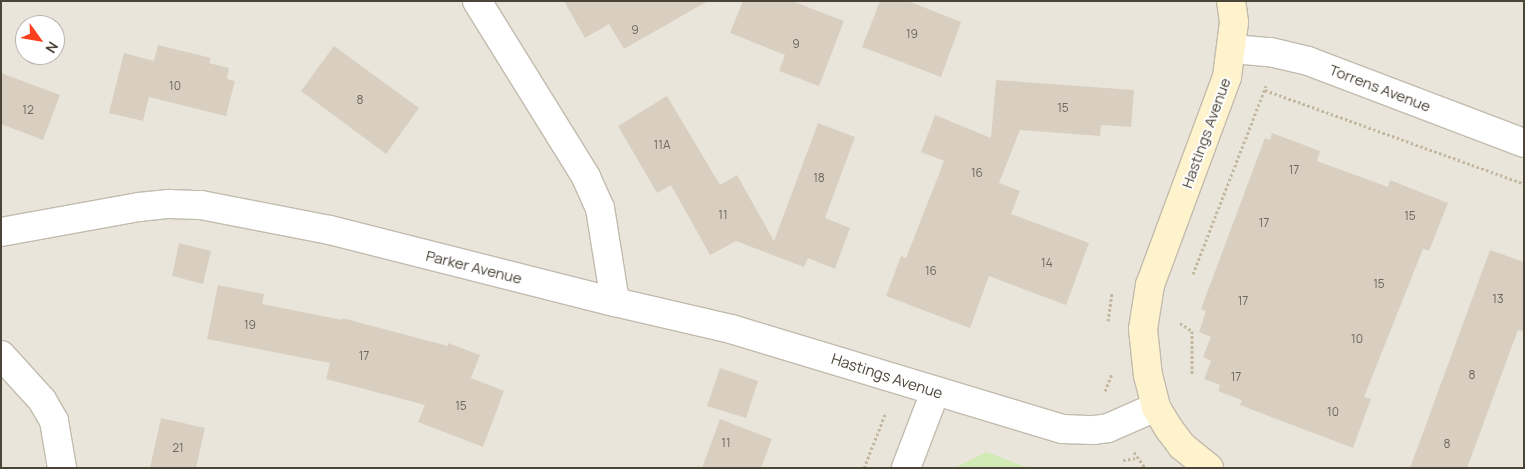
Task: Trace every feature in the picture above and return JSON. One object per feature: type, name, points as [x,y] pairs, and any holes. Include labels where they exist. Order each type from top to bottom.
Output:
[{"type":"main road","name":"Hastings Avenue","points":[[1209,468],[1182,446],[1156,407],[1144,352],[1143,320],[1150,285],[1227,77],[1234,22],[1231,1]]},
{"type":"street","points":[[477,1],[586,177],[600,208],[615,302]]},
{"type":"street","name":"Torrens Avenue","points":[[1232,49],[1270,52],[1308,61],[1524,143]]},
{"type":"street","name":"Parker Avenue","points":[[1,232],[139,207],[169,204],[201,205],[330,230],[615,302]]},
{"type":"street","name":"Hastings Avenue","points":[[615,302],[760,337],[935,392],[1070,430],[1108,428],[1156,407]]},
{"type":"street","points":[[1,355],[42,400],[54,421],[62,468]]},
{"type":"street","points":[[906,468],[935,392]]},
{"type":"path","points":[[1190,281],[1265,90],[1524,184]]},
{"type":"path","points":[[1179,319],[1180,324],[1189,328],[1192,335],[1192,375]]},
{"type":"path","points":[[864,468],[883,416],[891,410]]},
{"type":"path","points":[[1137,458],[1145,468]]},
{"type":"shaded area","points":[[1,1],[1524,1],[1524,468],[1,468]]},
{"type":"green space","points":[[986,452],[1030,468],[954,468]]},
{"type":"building","points":[[564,1],[708,1],[624,49],[609,24],[585,38]]},
{"type":"building","points":[[743,1],[792,1],[844,21],[819,86],[779,71],[785,55],[730,33]]},
{"type":"building","points":[[880,1],[908,1],[961,22],[941,77],[862,47]]},
{"type":"building","points":[[158,45],[211,58],[209,63],[229,68],[227,79],[235,81],[226,116],[149,97],[143,121],[109,113],[124,53],[154,61]]},
{"type":"building","points":[[334,46],[419,108],[386,154],[301,91]]},
{"type":"building","points":[[1,73],[60,95],[43,140],[1,124]]},
{"type":"building","points":[[996,80],[1134,90],[1131,127],[1101,125],[1100,136],[1020,130],[999,183],[1020,191],[1011,214],[1089,243],[1066,305],[989,276],[970,328],[886,296],[901,256],[906,258],[944,161],[921,152],[935,115],[991,138]]},
{"type":"building","points":[[667,96],[720,185],[737,175],[774,241],[818,123],[855,137],[825,218],[850,228],[835,269],[808,258],[804,267],[736,241],[710,255],[671,185],[657,193],[618,126]]},
{"type":"building","points":[[1272,133],[1320,151],[1317,161],[1388,187],[1390,180],[1448,203],[1429,251],[1423,249],[1364,397],[1371,399],[1353,448],[1240,405],[1242,400],[1218,391],[1220,385],[1204,379],[1211,361],[1203,357],[1211,337],[1199,332],[1206,311],[1201,309],[1265,138],[1270,140]]},
{"type":"building","points":[[179,243],[211,251],[203,284],[172,276]]},
{"type":"building","points":[[1490,250],[1524,262],[1524,332],[1518,330],[1467,468],[1410,468]]},
{"type":"building","points":[[218,285],[264,294],[262,304],[342,320],[342,318],[448,346],[448,343],[480,355],[471,378],[504,391],[483,447],[418,422],[425,405],[326,379],[330,363],[207,339]]},
{"type":"building","points":[[720,368],[758,381],[746,418],[707,406]]},
{"type":"building","points":[[161,418],[205,428],[196,468],[150,468]]},
{"type":"building","points":[[720,419],[772,439],[761,468],[702,468]]}]
